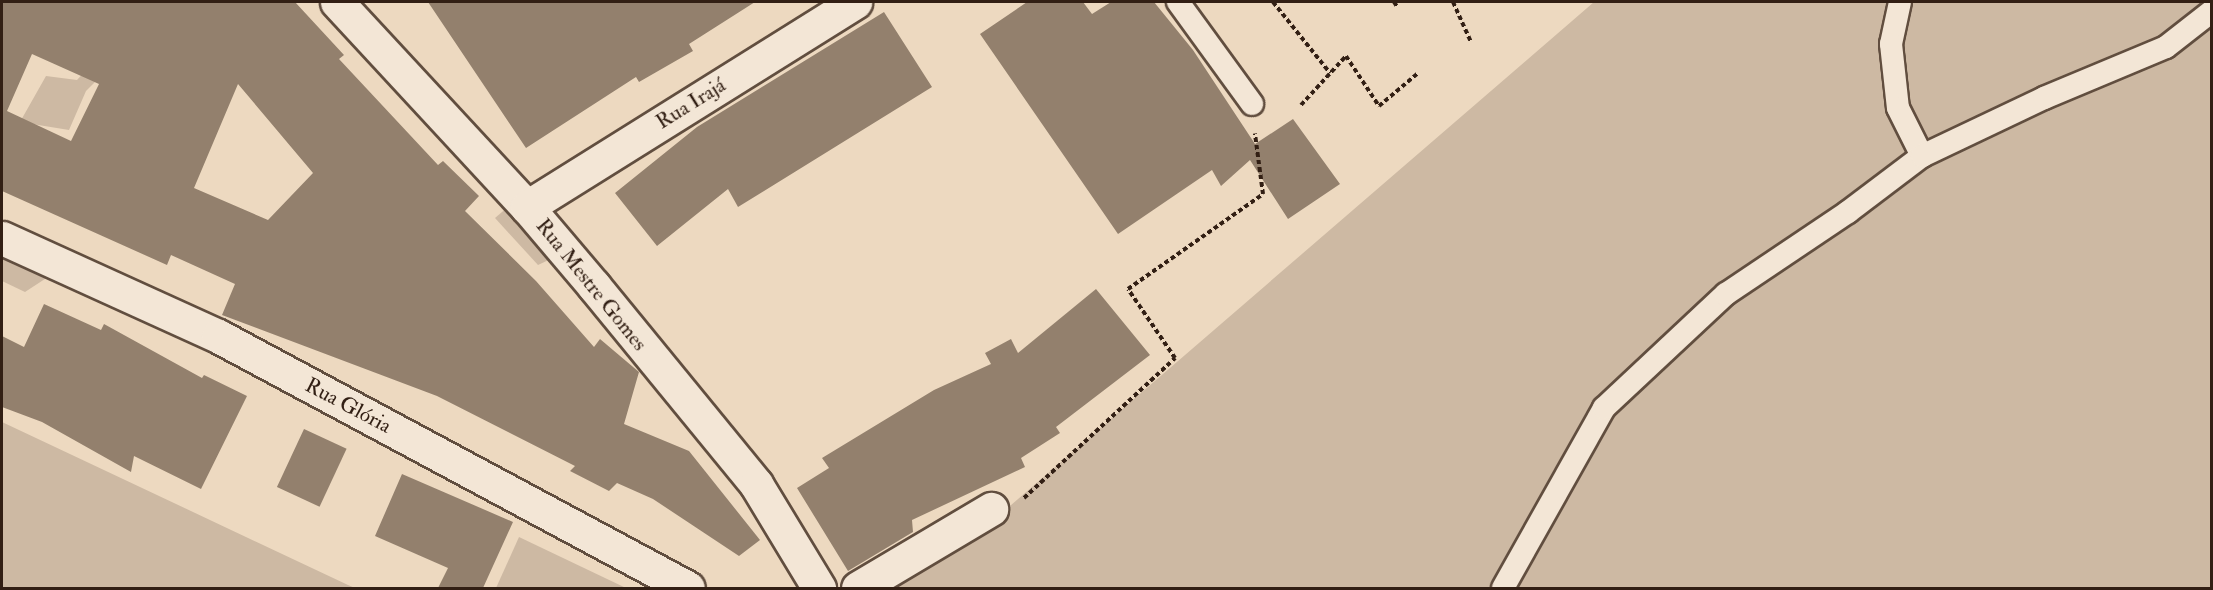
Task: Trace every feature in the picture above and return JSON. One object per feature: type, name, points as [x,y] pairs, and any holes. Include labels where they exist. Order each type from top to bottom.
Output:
[{"type":"street","name":"Rua Mestre Gomes","points":[[337,2],[527,207],[756,484],[819,588]]},
{"type":"street","name":"Rua Irajá","points":[[527,207],[855,2]]},
{"type":"street","name":"Rua Glória","points":[[2,238],[218,336],[688,588]]},
{"type":"street","points":[[858,588],[991,509]]},
{"type":"lane","points":[[1178,2],[1252,104]]},
{"type":"lane","points":[[1900,2],[1891,44],[1898,108],[1922,156]]},
{"type":"lane","points":[[1503,588],[1604,408],[1725,294],[1848,212],[1922,156],[2044,98],[2166,46],[2211,11]]},
{"type":"path","points":[[1274,2],[1330,73]]},
{"type":"path","points":[[1394,2],[1398,8]]},
{"type":"path","points":[[1453,2],[1471,42]]},
{"type":"path","points":[[1301,105],[1346,56],[1379,106],[1417,74]]},
{"type":"path","points":[[991,509],[1029,496],[1175,358],[1128,289],[1263,194],[1252,104]]},
{"type":"shaded area","points":[[1594,2],[2211,2],[2211,588],[885,588],[981,531]]},
{"type":"shaded area","points":[[100,55],[105,72],[86,91],[69,130],[20,122],[46,76],[77,80]]},
{"type":"shaded area","points":[[509,206],[557,256],[538,265],[495,218]]},
{"type":"shaded area","points":[[2,253],[51,275],[25,292],[2,281]]},
{"type":"shaded area","points":[[2,422],[348,585],[355,588],[2,588]]},
{"type":"shaded area","points":[[519,537],[626,588],[496,588]]},
{"type":"building","points":[[2,2],[295,2],[344,55],[339,59],[438,165],[443,161],[479,196],[465,211],[536,281],[594,347],[600,339],[639,372],[624,424],[689,451],[760,540],[739,556],[653,499],[617,483],[609,491],[570,471],[575,466],[437,396],[222,315],[235,284],[171,255],[167,265],[2,191]],"holes":[[[32,54],[99,84],[71,141],[7,111]],[[238,84],[313,173],[268,220],[194,188]]]},
{"type":"building","points":[[428,2],[755,2],[689,44],[693,51],[639,82],[636,77],[526,148]]},
{"type":"building","points":[[1027,2],[1083,2],[1092,14],[1111,2],[1154,2],[1193,50],[1255,144],[1293,119],[1340,184],[1288,219],[1250,160],[1221,186],[1212,170],[1118,234],[980,34]]},
{"type":"building","points":[[884,12],[932,87],[738,207],[728,189],[657,246],[615,193],[697,127]]},
{"type":"building","points":[[1096,289],[1150,355],[1056,427],[1060,433],[1021,458],[1025,467],[912,520],[913,532],[848,571],[797,488],[829,468],[822,458],[934,390],[991,364],[985,353],[1011,339],[1018,353]]},
{"type":"building","points":[[44,304],[101,330],[104,324],[202,378],[204,375],[247,396],[201,489],[134,456],[131,472],[42,422],[2,407],[2,336],[24,347]]},
{"type":"building","points":[[304,429],[347,449],[320,507],[277,487]]},
{"type":"building","points":[[402,474],[513,522],[483,588],[438,588],[448,568],[375,536]]}]
